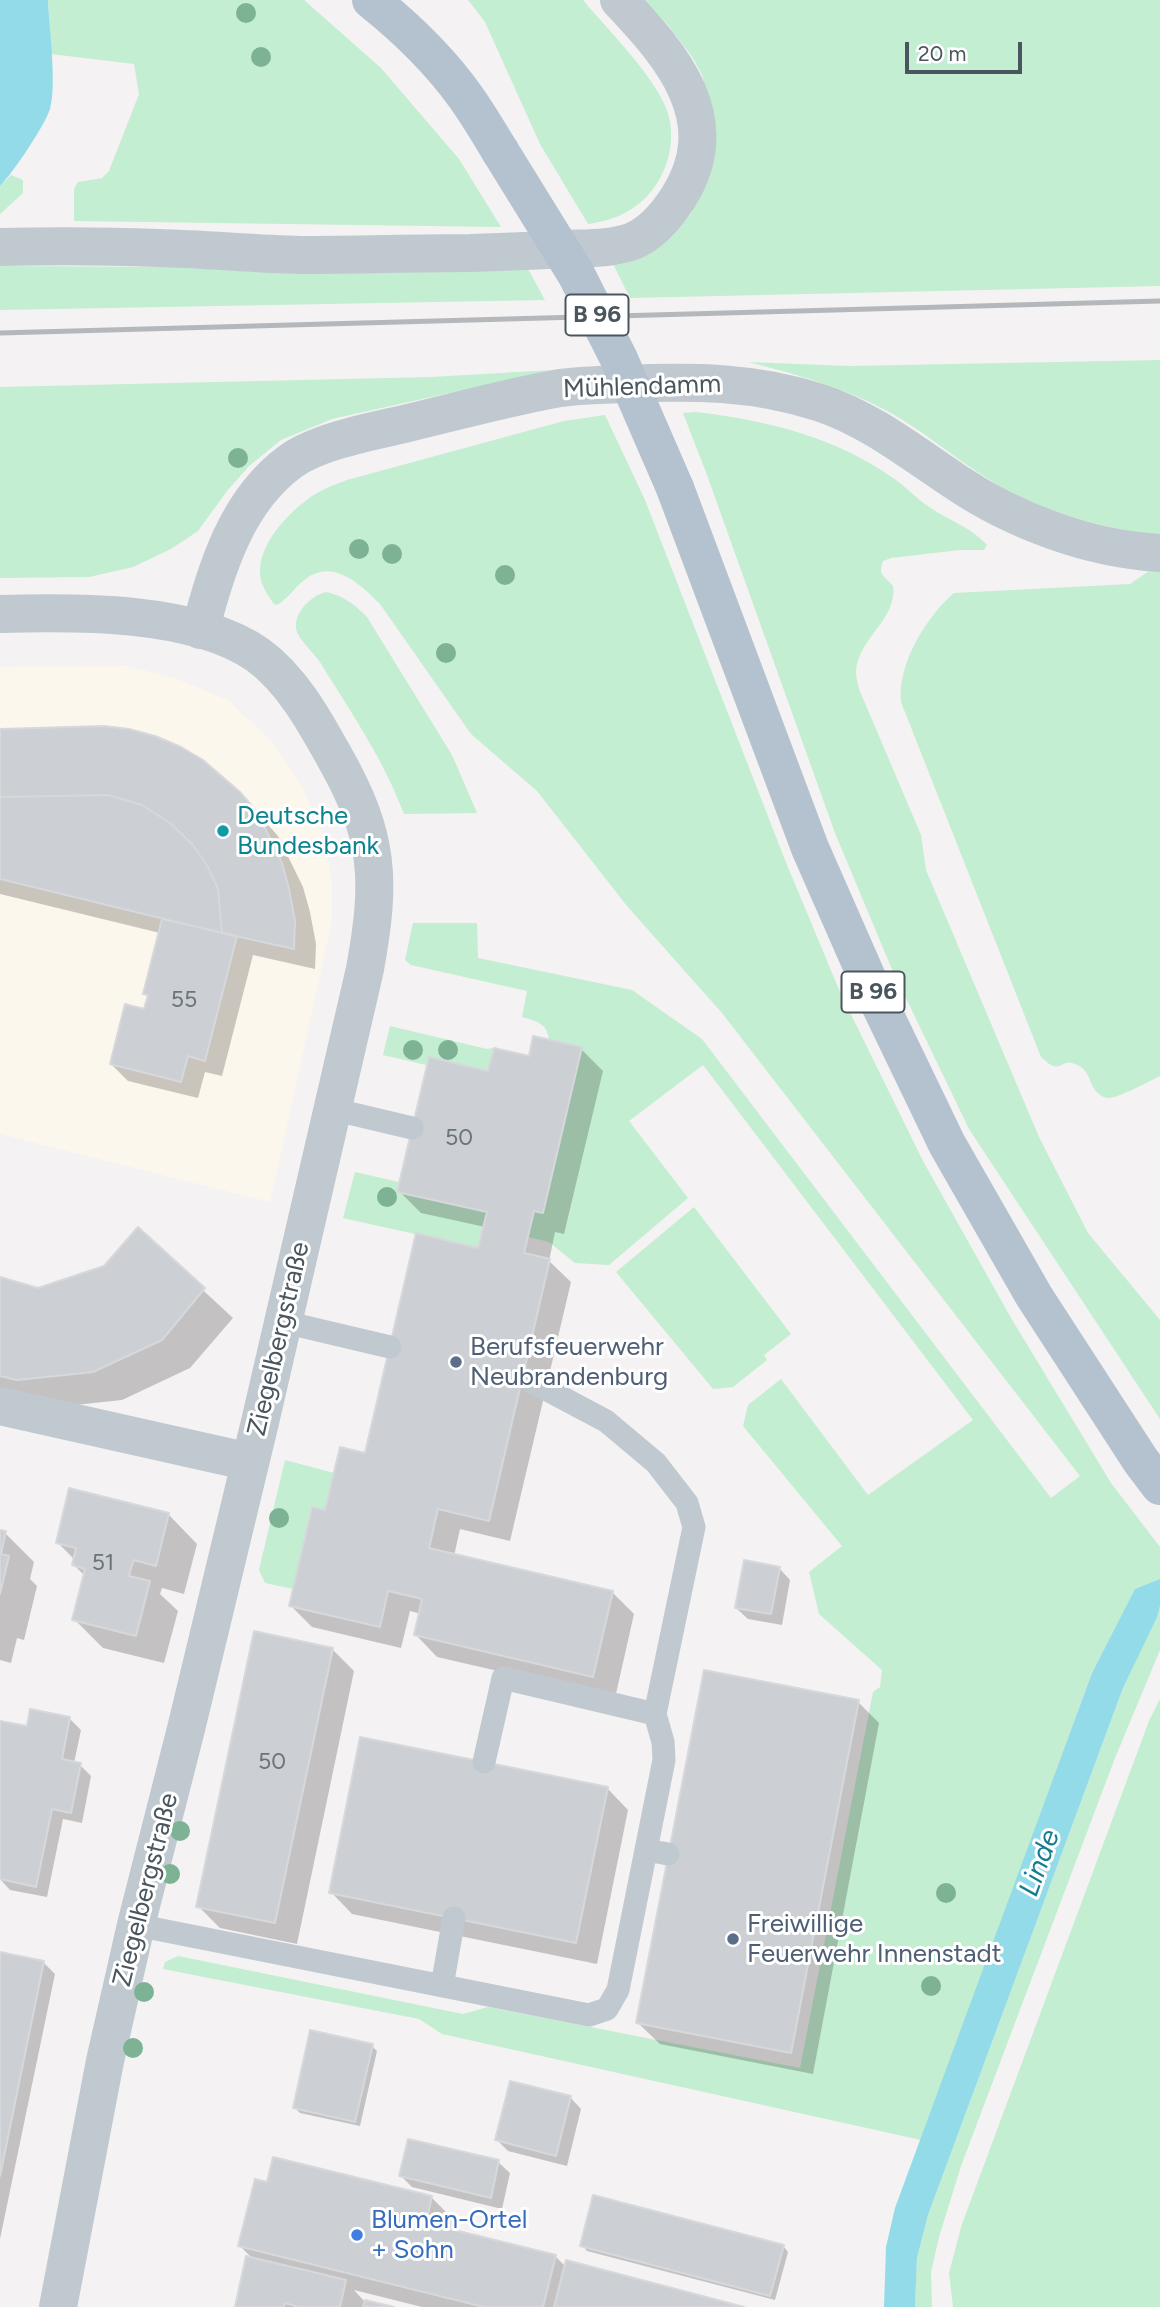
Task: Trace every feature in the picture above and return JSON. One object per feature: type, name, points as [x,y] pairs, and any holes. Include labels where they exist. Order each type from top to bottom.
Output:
[{"type":"main road","name":"B 96","points":[[371,0],[393,12],[466,97],[582,286],[619,359],[675,488],[810,848],[868,980],[940,1132],[1034,1296],[1151,1473]]},
{"type":"street","points":[[0,247],[157,247],[300,254],[506,252],[612,247],[645,235],[659,222],[684,189],[692,172],[696,152],[695,112],[677,68],[655,38],[619,0]]},
{"type":"street","name":"Mühlendamm","points":[[200,630],[226,547],[244,511],[267,482],[293,460],[339,440],[563,388],[674,382],[747,385],[784,393],[823,404],[854,417],[899,442],[958,483],[1007,511],[1044,527],[1085,539],[1160,553]]},
{"type":"street","name":"Ziegelbergstraße","points":[[0,614],[97,614],[157,619],[234,642],[257,655],[294,691],[314,719],[346,777],[365,822],[374,858],[376,885],[374,919],[365,969],[284,1322],[136,1925],[106,2061],[58,2307]]},
{"type":"street","points":[[0,1406],[250,1462]]},
{"type":"lane","points":[[332,1109],[412,1128]]},
{"type":"lane","points":[[284,1322],[390,1347]]},
{"type":"lane","points":[[136,1925],[589,2015],[607,2009],[618,1990],[664,1760],[663,1742],[655,1714],[694,1527],[687,1503],[656,1463],[606,1421],[523,1377]]},
{"type":"lane","points":[[484,1762],[503,1678],[655,1714]]},
{"type":"lane","points":[[646,1850],[668,1854]]},
{"type":"lane","points":[[442,1986],[454,1918]]},
{"type":"shaded area","points":[[127,666],[177,679],[228,700],[269,739],[302,786],[323,835],[332,881],[332,921],[270,1202],[0,1134],[0,667]]},
{"type":"green space","points":[[48,0],[304,0],[381,68],[459,159],[501,227],[74,221],[74,189],[78,182],[102,178],[109,171],[139,94],[134,64],[51,54]]},
{"type":"green space","points":[[468,0],[583,0],[632,56],[664,103],[671,126],[671,145],[663,173],[653,189],[632,209],[616,217],[588,224],[540,144],[485,22]]},
{"type":"green space","points":[[644,0],[1160,0],[1160,286],[630,298],[613,264],[654,250],[673,235],[690,215],[710,175],[714,115],[702,75],[693,58]]},
{"type":"green space","points":[[11,175],[23,180],[23,193],[0,214],[0,186]]},
{"type":"green space","points":[[0,266],[528,269],[545,300],[0,310]]},
{"type":"green space","points":[[1160,360],[1160,536],[1080,519],[1044,508],[985,477],[912,426],[874,404],[812,380],[748,362],[849,366]]},
{"type":"green space","points":[[553,370],[332,419],[281,440],[249,466],[198,531],[171,549],[133,567],[89,577],[0,578],[0,387],[431,377]]},
{"type":"green space","points":[[695,412],[774,426],[849,452],[896,480],[936,512],[967,528],[987,545],[984,550],[960,550],[883,561],[882,573],[893,586],[893,598],[884,619],[858,660],[857,679],[921,835],[926,870],[1039,1137],[1088,1233],[1160,1320],[1160,1419],[969,1129],[891,967],[835,833],[683,413]]},
{"type":"green space","points":[[605,415],[645,500],[785,860],[840,992],[923,1161],[1011,1318],[1111,1483],[1160,1547],[1160,1579],[1135,1590],[1092,1673],[921,2140],[442,2034],[419,2019],[163,1969],[165,1962],[178,1956],[463,2014],[488,2007],[800,2068],[873,1692],[880,1687],[882,1670],[819,1614],[809,1572],[842,1546],[743,1426],[748,1405],[781,1379],[868,1495],[973,1420],[703,1065],[629,1121],[688,1198],[609,1265],[575,1263],[549,1242],[528,1237],[534,1211],[543,1213],[582,1048],[549,1039],[543,1026],[522,1017],[527,991],[411,965],[405,960],[413,923],[477,923],[478,958],[632,990],[702,1039],[1051,1498],[1080,1476],[722,1013],[627,906],[537,791],[471,734],[380,604],[350,579],[333,572],[314,574],[277,605],[263,586],[260,568],[267,545],[282,523],[299,506],[322,490],[347,480],[564,421]]},
{"type":"green space","points":[[1152,569],[1160,570],[1160,1076],[1109,1098],[1097,1092],[1086,1072],[1079,1066],[1066,1063],[1053,1066],[1041,1057],[901,702],[901,688],[909,658],[924,628],[954,593],[1130,584]]},
{"type":"green space","points":[[326,592],[348,601],[367,617],[452,755],[477,813],[404,814],[367,739],[320,663],[297,632],[297,619],[304,607],[314,597]]},
{"type":"green space","points":[[390,1026],[487,1049],[494,1048],[488,1071],[429,1057],[426,1065],[383,1055]]},
{"type":"green space","points":[[355,1172],[399,1182],[398,1192],[487,1212],[478,1248],[343,1218]]},
{"type":"green space","points":[[694,1207],[791,1334],[764,1355],[767,1360],[733,1387],[713,1389],[616,1272]]},
{"type":"green space","points":[[285,1460],[334,1473],[325,1510],[311,1507],[293,1589],[265,1583],[259,1570]]},
{"type":"green space","points":[[1160,1606],[1160,1650],[1115,1758],[961,2166],[931,2272],[932,2307],[915,2307],[917,2258],[928,2215],[1123,1688]]},
{"type":"green space","points":[[1160,1699],[1160,2307],[953,2307],[949,2273],[962,2224],[1149,1721]]},
{"type":"water","points":[[0,0],[48,0],[53,85],[47,116],[28,149],[0,186]]},
{"type":"water","name":"Linde","points":[[1160,1579],[1160,1606],[1157,1617],[1123,1688],[928,2215],[917,2258],[915,2307],[884,2307],[886,2247],[895,2208],[1092,1673],[1135,1589]]},
{"type":"building","name":"Deutsche Bundesbank","points":[[104,726],[155,736],[181,747],[203,760],[240,792],[257,812],[282,863],[295,921],[294,949],[222,933],[218,889],[208,867],[193,845],[170,823],[142,805],[108,795],[0,797],[0,729]]},
{"type":"building","points":[[108,795],[142,805],[170,823],[193,845],[208,867],[218,889],[222,933],[0,879],[0,797]]},
{"type":"building","points":[[162,919],[237,936],[205,1061],[188,1056],[181,1082],[110,1064],[125,1004],[144,1009],[148,995],[143,994]]},
{"type":"building","name":"Berufsfeuerwehr Neubrandenburg","points":[[533,1036],[582,1047],[543,1213],[534,1211],[524,1253],[550,1259],[489,1521],[438,1509],[429,1548],[613,1591],[593,1677],[414,1635],[422,1599],[388,1591],[380,1627],[289,1606],[312,1507],[325,1510],[340,1447],[365,1453],[416,1233],[478,1248],[487,1212],[397,1192],[429,1057],[488,1071],[494,1048],[529,1056]]},
{"type":"building","points":[[138,1227],[205,1288],[162,1340],[93,1372],[17,1380],[0,1376],[0,1277],[38,1288],[104,1266]]},
{"type":"building","points":[[69,1488],[169,1513],[156,1566],[134,1560],[131,1568],[129,1576],[150,1581],[136,1636],[72,1620],[85,1569],[72,1565],[76,1548],[56,1543]]},
{"type":"building","points":[[0,1530],[6,1531],[1,1554],[9,1556],[0,1594]]},
{"type":"building","points":[[744,1560],[780,1567],[771,1614],[735,1608]]},
{"type":"building","points":[[254,1631],[333,1648],[275,1923],[196,1907]]},
{"type":"building","name":"Freiwillige Feuerwehr Innenstadt","points":[[704,1670],[859,1700],[791,2053],[636,2023]]},
{"type":"building","points":[[30,1709],[70,1717],[62,1759],[81,1763],[71,1813],[52,1809],[36,1887],[0,1879],[0,1721],[27,1726]]},
{"type":"building","points":[[360,1737],[608,1787],[576,1943],[329,1893]]},
{"type":"building","points":[[0,1952],[44,1961],[0,2176]]},
{"type":"building","points":[[310,2030],[373,2044],[355,2122],[293,2108]]},
{"type":"building","points":[[510,2081],[571,2096],[556,2156],[495,2140]]},
{"type":"building","points":[[408,2139],[499,2160],[491,2198],[399,2176]]},
{"type":"building","name":"Blumen-Ortel + Sohn","points":[[273,2157],[432,2196],[426,2223],[556,2255],[543,2307],[484,2307],[238,2246],[255,2179],[267,2182]]},
{"type":"building","points":[[593,2195],[784,2245],[770,2296],[580,2246]]},
{"type":"building","points":[[246,2256],[346,2280],[340,2307],[299,2307],[285,2303],[284,2307],[235,2307]]},
{"type":"building","points":[[566,2260],[744,2307],[554,2307]]},
{"type":"building","points":[[365,2300],[394,2307],[363,2307]]},
{"type":"railway","points":[[0,333],[1160,301]]},
{"type":"place","name":"Deutsche Bundesbank","points":[[223,831]]},
{"type":"place","name":"Berufsfeuerwehr Neubrandenburg","points":[[456,1362]]},
{"type":"place","name":"Freiwillige Feuerwehr Innenstadt","points":[[733,1939]]},
{"type":"place","name":"Blumen-Ortel + Sohn","points":[[357,2235]]}]
